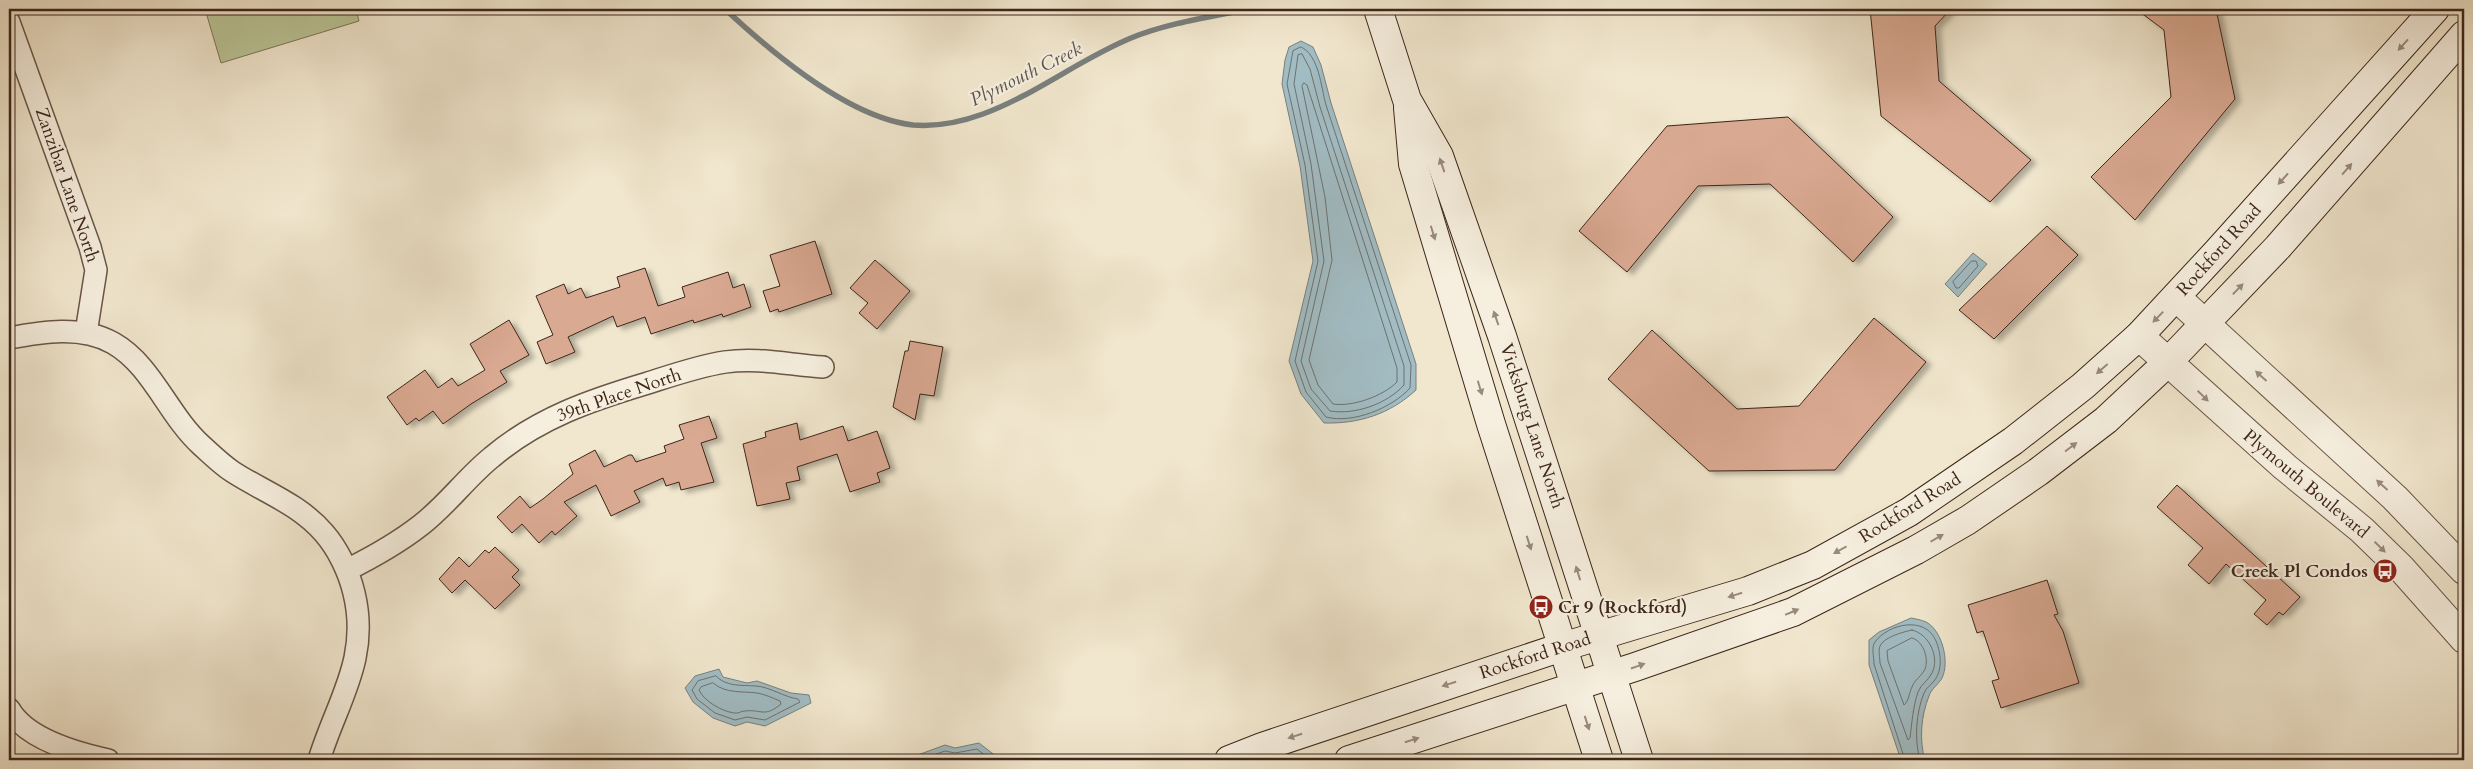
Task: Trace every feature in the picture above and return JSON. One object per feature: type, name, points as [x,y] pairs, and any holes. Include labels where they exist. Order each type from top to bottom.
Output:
[{"type":"main road","name":"Vicksburg Lane North","points":[[1378,9],[1407,100],[1442,165],[1524,401],[1639,760]]},
{"type":"main road","name":"Rockford Road","points":[[1229,760],[1262,747],[1562,647],[1758,587],[1813,565],[1909,512],[2013,441],[2083,386],[2139,336],[2435,9]]},
{"type":"main road","name":"Rockford Road","points":[[1349,760],[1612,674],[1793,612],[1916,550],[1968,520],[2038,472],[2106,420],[2168,362],[2278,247],[2464,35]]},
{"type":"main road","name":"Vicksburg Lane North","points":[[1407,100],[1413,164],[1488,414],[1599,760]]},
{"type":"main road","points":[[2176,297],[2395,498],[2464,570]]},
{"type":"main road","name":"Plymouth Boulevard","points":[[2139,336],[2225,415],[2362,530],[2401,568],[2464,640]]},
{"type":"street","name":"Zanzibar Lane North","points":[[9,22],[96,270],[86,333]]},
{"type":"street","points":[[9,338],[42,332],[86,333],[112,342],[134,359],[142,368],[171,411],[199,444],[232,471],[298,510],[324,533],[347,570],[354,593],[360,626],[356,660],[319,760]]},
{"type":"street","name":"39th Place North","points":[[347,570],[386,550],[422,524],[491,457],[523,433],[560,413],[682,372],[725,362],[770,360],[823,367]]},
{"type":"street","points":[[9,709],[13,716],[29,730],[58,745],[108,760]]},
{"type":"green space","points":[[205,9],[356,9],[359,21],[221,63]]},
{"type":"water","points":[[1301,41],[1313,47],[1321,65],[1331,103],[1416,364],[1416,390],[1385,411],[1349,422],[1324,423],[1301,394],[1289,361],[1313,261],[1300,166],[1282,84],[1285,60],[1289,47]]},
{"type":"water","points":[[1973,253],[1987,264],[1958,297],[1945,284]]},
{"type":"water","points":[[1911,618],[1924,621],[1932,626],[1940,639],[1945,655],[1942,678],[1930,693],[1924,712],[1922,736],[1925,760],[1901,760],[1869,665],[1869,640],[1879,632]]},
{"type":"water","points":[[719,669],[723,677],[747,683],[757,681],[791,693],[809,695],[811,703],[765,726],[747,722],[735,726],[713,718],[693,702],[685,688],[695,676]]},
{"type":"water","points":[[979,743],[1001,760],[904,760],[945,745],[955,748]]},
{"type":"building","points":[[1870,9],[1951,9],[1935,26],[1939,81],[2031,160],[1990,202],[1881,116]]},
{"type":"building","points":[[2136,9],[2216,9],[2235,99],[2135,220],[2091,177],[2171,97],[2164,30]]},
{"type":"building","points":[[1788,117],[1893,217],[1853,262],[1770,184],[1698,186],[1627,272],[1579,231],[1667,126]]},
{"type":"building","points":[[2047,226],[2078,255],[1994,339],[1959,310]]},
{"type":"building","points":[[815,241],[832,294],[779,312],[778,309],[770,312],[763,291],[780,286],[770,255]]},
{"type":"building","points":[[875,260],[910,291],[877,329],[859,313],[868,303],[850,288]]},
{"type":"building","points":[[645,268],[658,306],[685,297],[682,287],[728,272],[733,288],[744,284],[751,307],[723,317],[722,314],[694,323],[693,320],[651,334],[645,317],[617,327],[613,316],[568,337],[575,352],[546,364],[537,342],[553,335],[536,296],[564,284],[568,294],[581,288],[586,298],[620,287],[617,277]]},
{"type":"building","points":[[1874,318],[1926,362],[1835,470],[1709,471],[1608,379],[1652,330],[1737,409],[1799,406]]},
{"type":"building","points":[[509,320],[529,355],[500,371],[507,382],[443,424],[433,411],[419,421],[416,418],[407,425],[387,397],[425,370],[438,388],[452,378],[458,386],[485,370],[470,344]]},
{"type":"building","points":[[910,341],[943,347],[934,396],[920,394],[915,420],[893,407],[905,351],[908,351]]},
{"type":"building","points":[[709,416],[717,438],[701,443],[714,482],[681,490],[679,482],[666,486],[663,478],[634,491],[640,502],[611,516],[596,485],[564,502],[577,516],[555,535],[552,531],[539,543],[522,524],[512,533],[497,517],[520,496],[530,508],[573,474],[569,464],[595,450],[604,467],[629,455],[632,455],[636,462],[666,452],[664,446],[684,439],[679,425]]},
{"type":"building","points":[[797,423],[800,440],[843,426],[848,441],[877,431],[890,468],[877,473],[880,482],[850,492],[837,454],[797,467],[800,480],[786,483],[790,499],[757,506],[743,444],[766,437],[765,432]]},
{"type":"building","points":[[2177,485],[2300,597],[2283,615],[2279,612],[2267,625],[2254,614],[2266,600],[2226,564],[2209,584],[2188,565],[2203,548],[2157,507]]},
{"type":"building","points":[[495,547],[519,570],[512,577],[520,585],[495,609],[465,580],[452,593],[439,579],[459,557],[469,567],[485,550],[489,553]]},
{"type":"building","points":[[2047,580],[2058,614],[2054,615],[2063,631],[2079,683],[2001,708],[1992,681],[1999,679],[1983,631],[1977,633],[1968,605]]},
{"type":"waterway","name":"Plymouth Creek","points":[[725,9],[787,62],[837,96],[863,110],[888,120],[913,125],[940,125],[958,122],[983,114],[1021,97],[1094,56],[1131,38],[1160,28],[1249,9]]},
{"type":"place","name":"Creek Pl Condos","points":[[2385,571]]},
{"type":"place","name":"Cr 9 (Rockford)","points":[[1541,607]]}]
